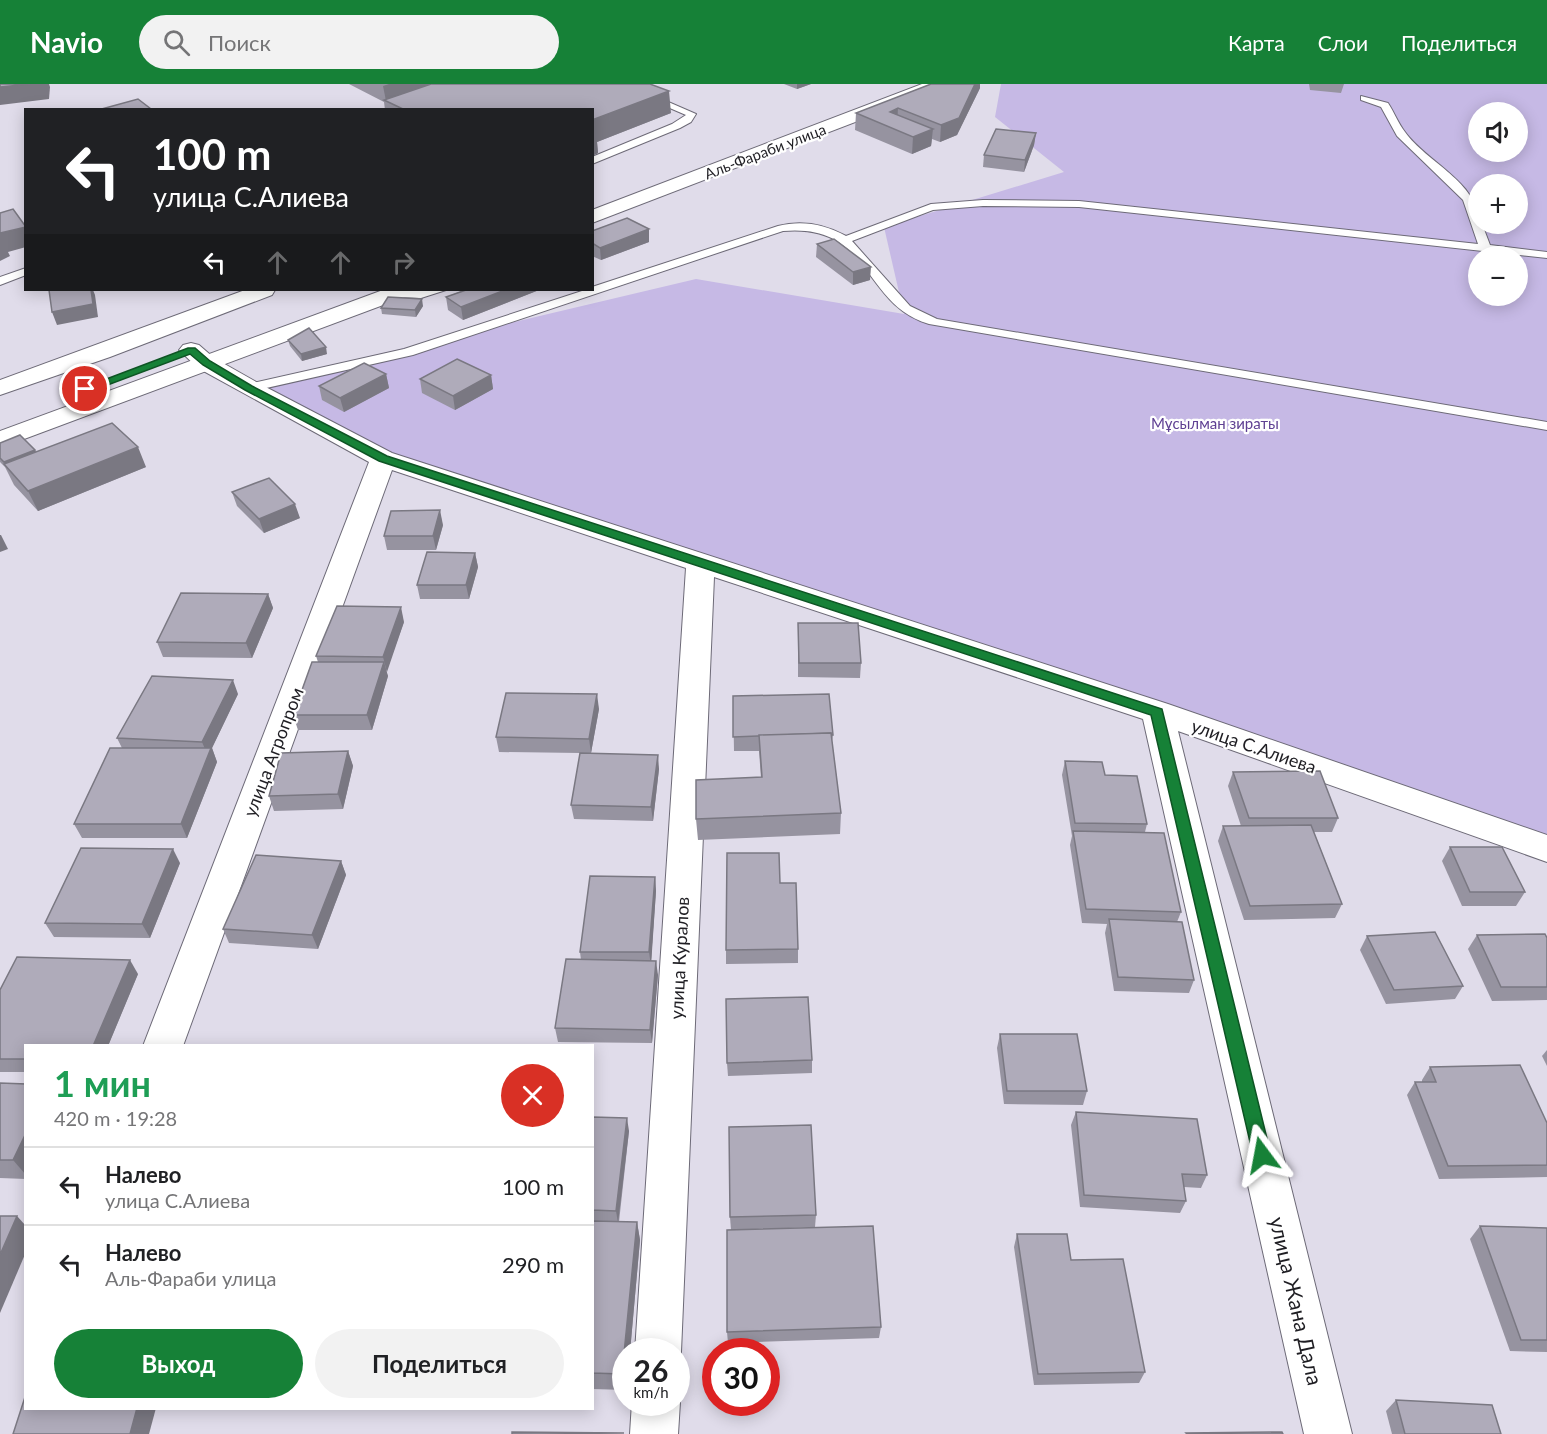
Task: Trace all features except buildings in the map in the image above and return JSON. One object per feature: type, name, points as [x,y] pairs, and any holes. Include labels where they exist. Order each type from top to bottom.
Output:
[{"type":"street","name":"Аль-Фараби улица","points":[[594,201],[909,84]]},
{"type":"street","name":"Аль-Фараби улица","points":[[594,216],[938,84]]},
{"type":"street","points":[[0,388],[124,344],[261,291]]},
{"type":"street","points":[[0,440],[354,291]]},
{"type":"street","points":[[0,421],[397,291]]},
{"type":"street","name":"улица С.Алиева","points":[[199,357],[249,388],[383,459],[700,565],[1157,712],[1547,849]]},
{"type":"street","name":"улица Агропром","points":[[164,1044],[383,459]]},
{"type":"street","name":"улица Куралов","points":[[659,1338],[700,565]]},
{"type":"street","name":"улица Жана Дала","points":[[1157,712],[1328,1434]]},
{"type":"street","points":[[654,1434],[655,1416]]},
{"type":"lane","points":[[594,160],[676,126],[688,120],[691,114],[620,84]]},
{"type":"lane","points":[[1364,98],[1385,105],[1401,134],[1468,200],[1485,246]]},
{"type":"lane","points":[[847,239],[931,207],[983,203],[1079,204],[1476,246]]},
{"type":"lane","points":[[594,290],[782,228],[802,224],[847,239],[908,310],[941,323],[1547,426]]},
{"type":"lane","points":[[1528,253],[1547,255]]},
{"type":"lane","points":[[0,281],[24,272]]},
{"type":"lane","points":[[397,291],[421,294],[435,291]]},
{"type":"lane","points":[[249,388],[408,352],[592,291]]},
{"type":"green space","name":"Мұсылман зираты","points":[[1001,84],[1547,84],[1547,849],[383,459],[236,388],[696,279],[904,314],[884,227],[1064,172],[995,117]]},
{"type":"route","points":[[85,389],[191,350],[206,363],[249,388],[383,459],[700,565],[1157,712],[1262,1155]]}]
